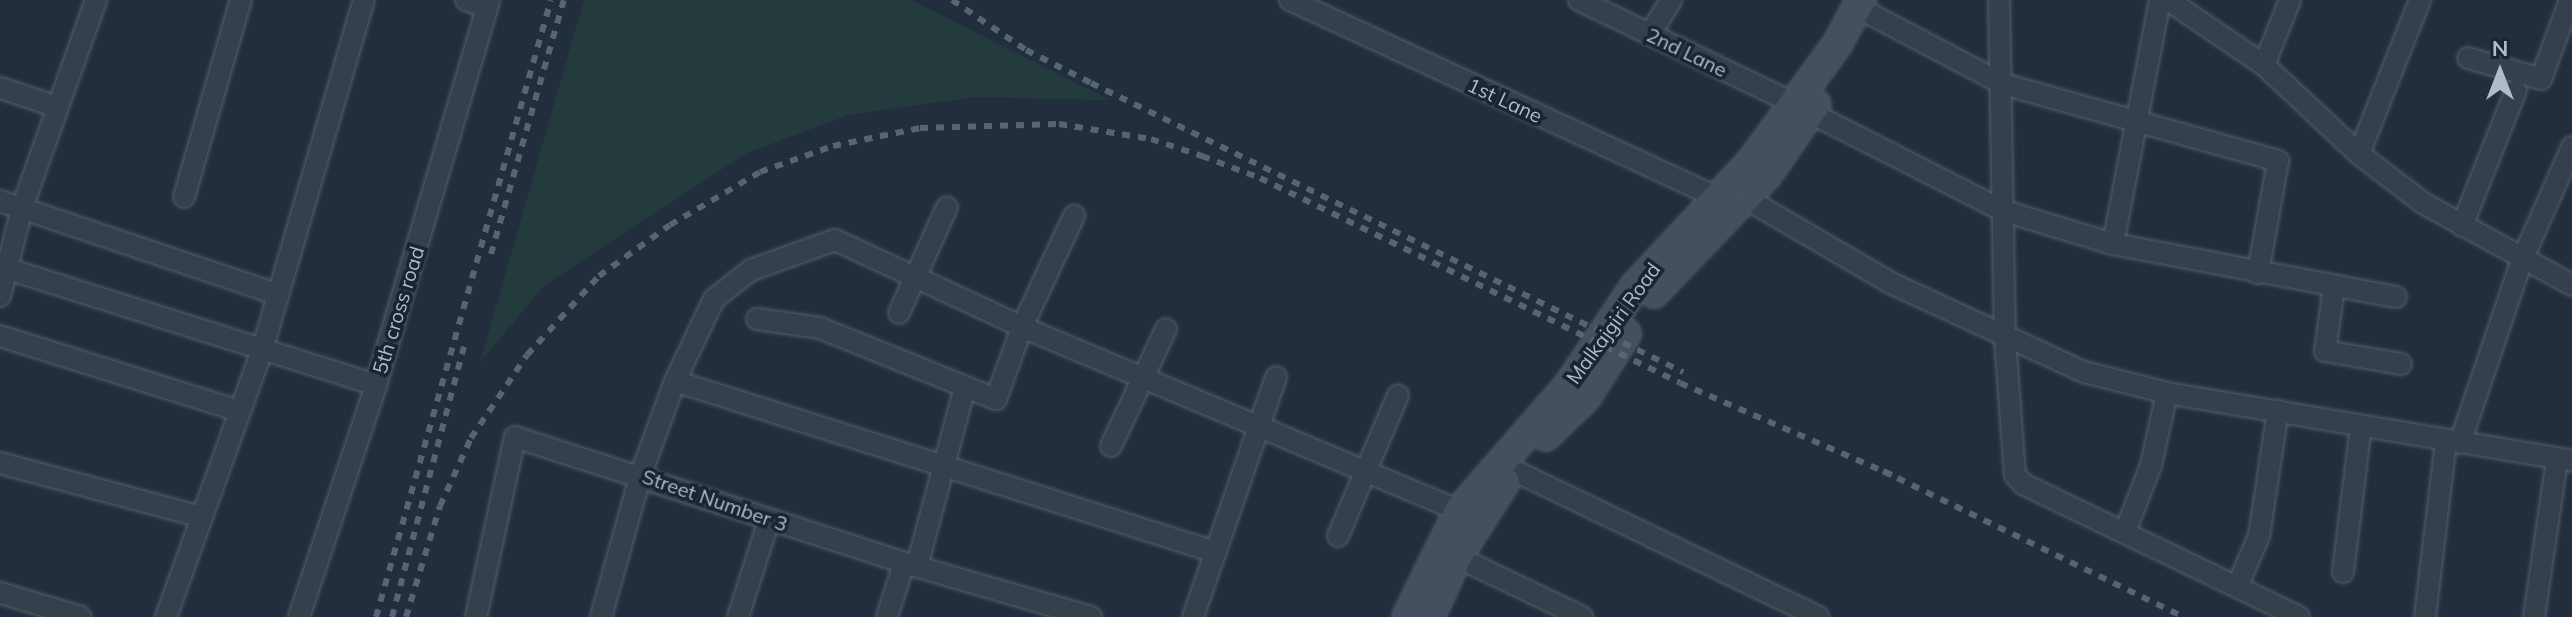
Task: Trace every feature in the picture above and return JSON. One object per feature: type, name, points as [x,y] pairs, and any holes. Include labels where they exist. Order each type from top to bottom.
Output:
[{"type":"main road","name":"Malkajgiri Road","points":[[1430,617],[1457,557],[1513,470],[1586,397],[1650,296],[1734,199],[1803,108],[1859,4]]},
{"type":"main road","name":"Malkajgiri Road","points":[[1407,617],[1459,511],[1569,385],[1645,275],[1734,199]]},
{"type":"street","points":[[0,296],[22,208],[96,0]]},
{"type":"street","points":[[184,197],[241,0]]},
{"type":"street","points":[[166,617],[263,347],[364,0]]},
{"type":"street","points":[[466,0],[488,4]]},
{"type":"street","name":"1st Lane","points":[[1290,0],[1734,199],[1891,283],[2005,339],[2084,372],[2167,393],[2564,460]]},
{"type":"street","name":"2nd Lane","points":[[1579,0],[1803,108],[2001,210],[2113,244],[2396,297]]},
{"type":"street","points":[[1650,34],[1671,0]]},
{"type":"street","points":[[1999,0],[2003,84],[2001,210],[2005,339],[2015,475],[2023,484],[2299,617]]},
{"type":"street","points":[[2113,244],[2139,123],[2160,0]]},
{"type":"street","points":[[2168,0],[2264,65],[2359,154],[2462,226],[2572,285]]},
{"type":"street","points":[[2264,65],[2290,0]]},
{"type":"street","points":[[2359,154],[2420,0]]},
{"type":"street","points":[[2468,58],[2541,79],[2570,0]]},
{"type":"street","name":"5th cross road","points":[[299,617],[376,385],[488,4]]},
{"type":"street","points":[[1859,4],[2003,84],[2278,161],[2258,273]]},
{"type":"street","points":[[0,88],[57,107]]},
{"type":"street","points":[[2462,226],[2516,90]]},
{"type":"street","points":[[2425,617],[2453,442],[2522,260],[2572,147]]},
{"type":"street","points":[[0,201],[279,295]]},
{"type":"street","points":[[899,313],[947,207]]},
{"type":"street","points":[[757,319],[820,328],[996,399],[1022,327],[1074,216]]},
{"type":"street","points":[[601,617],[641,474],[675,381],[714,299],[751,270],[791,252],[835,240],[1022,327],[1367,468],[1459,511]]},
{"type":"street","points":[[8,269],[376,385]]},
{"type":"street","points":[[2334,287],[2325,351],[2401,364]]},
{"type":"street","points":[[1111,446],[1147,378],[1166,329]]},
{"type":"street","points":[[0,336],[239,411]]},
{"type":"street","points":[[1193,617],[1276,377]]},
{"type":"street","points":[[675,381],[945,470],[1215,552]]},
{"type":"street","points":[[887,617],[945,470],[965,387]]},
{"type":"street","points":[[2125,532],[2151,465],[2167,393]]},
{"type":"street","points":[[1338,536],[1398,395]]},
{"type":"street","points":[[2237,587],[2259,536],[2278,410]]},
{"type":"street","points":[[2343,572],[2361,426]]},
{"type":"street","name":"Street Number 3","points":[[476,617],[515,437],[641,474],[769,520],[1047,611],[1091,617]]},
{"type":"street","points":[[2534,617],[2564,460]]},
{"type":"street","points":[[0,463],[201,517]]},
{"type":"street","points":[[1513,470],[1818,617]]},
{"type":"street","points":[[738,617],[769,520]]},
{"type":"street","points":[[1457,557],[1582,617]]},
{"type":"street","points":[[0,593],[81,617]]},
{"type":"green space","points":[[584,0],[911,0],[1110,100],[975,97],[848,115],[745,154],[545,285],[480,362]]},
{"type":"railway","points":[[376,617],[551,0]]},
{"type":"railway","points":[[491,254],[564,0]]},
{"type":"railway","points":[[952,0],[1026,50],[1683,372]]},
{"type":"railway","points":[[406,617],[440,506],[471,438],[527,355],[599,276],[670,225],[760,172],[833,146],[920,128],[1059,124],[1151,139],[1202,156],[1260,178],[1680,383],[1892,475]]},
{"type":"railway","points":[[392,617],[464,346]]},
{"type":"railway","points":[[1883,471],[2184,617]]}]
